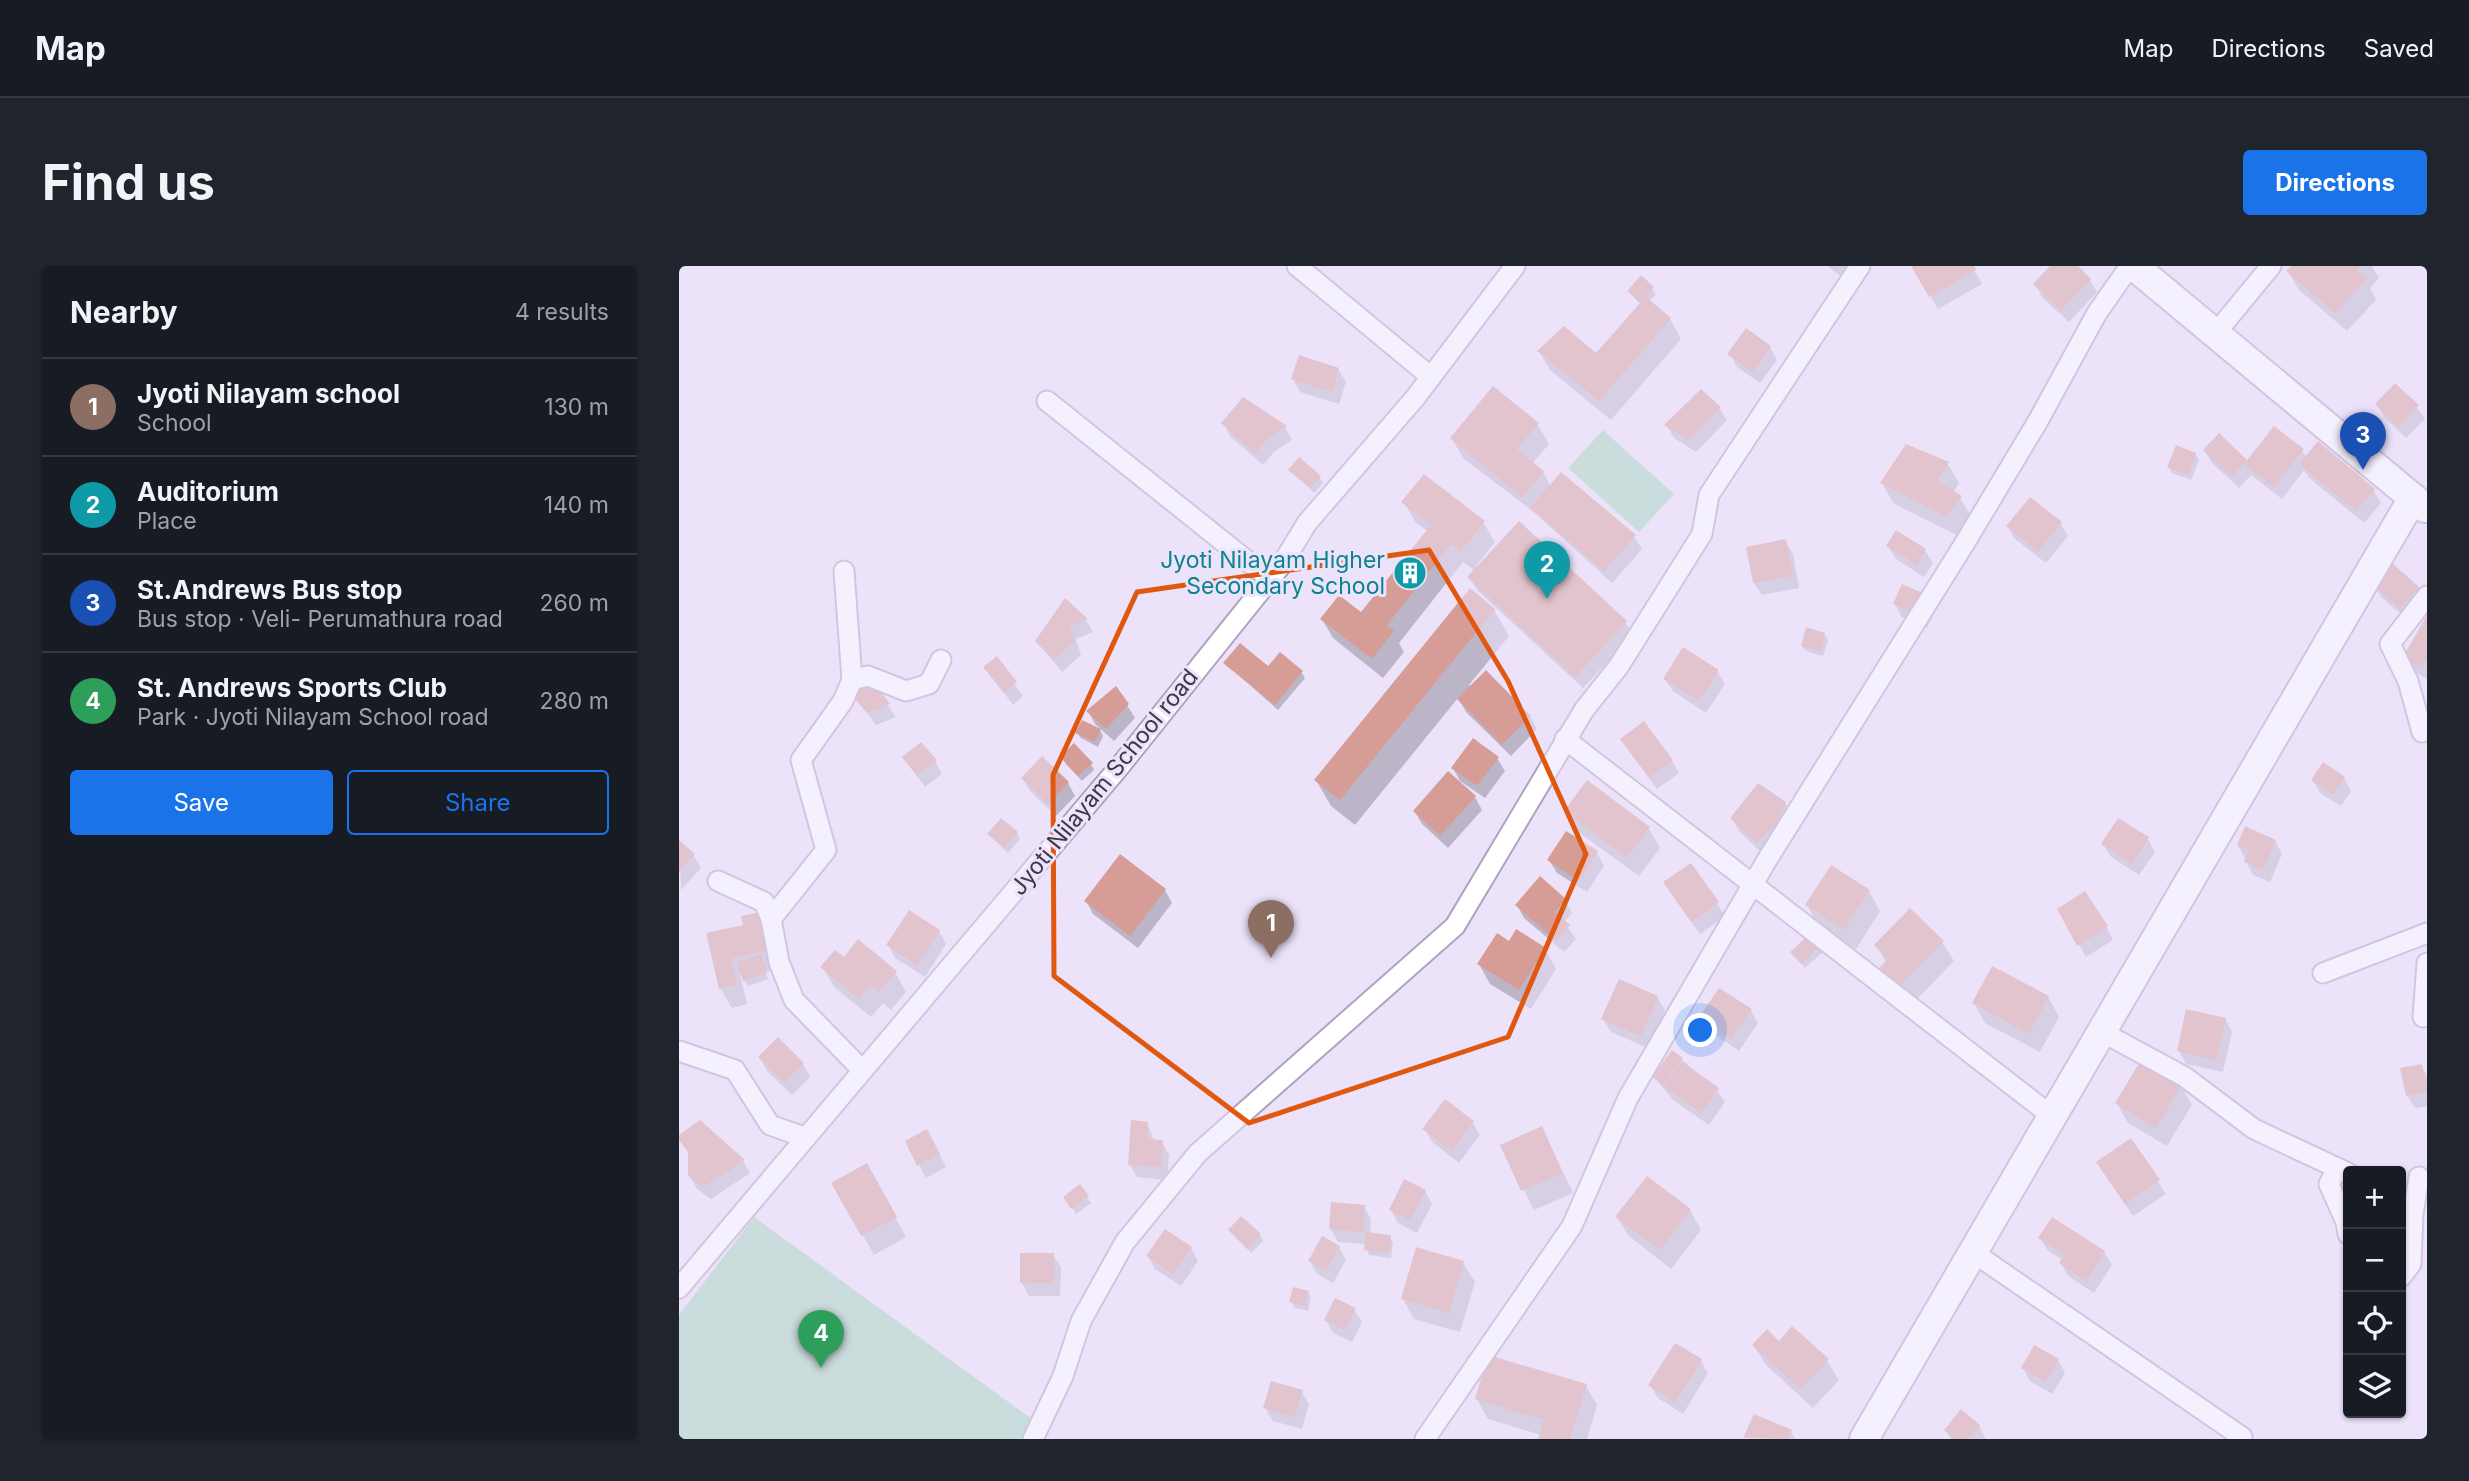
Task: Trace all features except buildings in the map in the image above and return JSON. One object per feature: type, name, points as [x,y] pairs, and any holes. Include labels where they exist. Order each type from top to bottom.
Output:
[{"type":"main road","points":[[1864,1439],[2102,1032],[2420,504],[2132,266]]},
{"type":"street","points":[[1297,266],[1431,377]]},
{"type":"street","name":"Jyoti Nilayam School road","points":[[680,1284],[1015,894],[1270,579],[1307,523],[1431,377],[1515,266]]},
{"type":"street","points":[[1033,1439],[1063,1376],[1081,1321],[1125,1242],[1198,1153],[1455,926],[1565,739],[1619,666],[1702,534],[1709,495],[1860,266]]},
{"type":"street","points":[[1425,1439],[1572,1226],[1628,1098],[1752,886],[2038,421],[2097,313],[2132,266]]},
{"type":"street","points":[[2215,334],[2271,266]]},
{"type":"street","points":[[1047,401],[1270,579]]},
{"type":"street","points":[[771,919],[827,850],[801,760],[843,701],[852,680],[844,571]]},
{"type":"street","points":[[2422,732],[2408,681],[2390,644],[2427,596]]},
{"type":"street","points":[[852,680],[868,676],[906,691],[929,684],[941,660]]},
{"type":"street","points":[[1565,739],[2053,1117]]},
{"type":"street","points":[[718,881],[764,902],[771,919],[779,962],[794,1000],[862,1070]]},
{"type":"street","points":[[2323,974],[2427,933]]},
{"type":"street","points":[[2423,1017],[2427,963]]},
{"type":"street","points":[[2102,1032],[2185,1077],[2254,1129],[2343,1171],[2329,1184],[2343,1221]]},
{"type":"street","points":[[679,1051],[736,1070],[770,1125],[804,1137]]},
{"type":"street","points":[[2406,1271],[2411,1264],[2416,1177]]},
{"type":"street","points":[[1974,1253],[2242,1437]]},
{"type":"highlighted area","points":[[1429,550],[1508,681],[1586,854],[1508,1037],[1249,1123],[1054,976],[1053,775],[1137,592]]},
{"type":"green space","points":[[1603,430],[1674,494],[1639,532],[1568,468]]},
{"type":"green space","points":[[754,1217],[1036,1422],[1024,1439],[679,1439],[679,1315]]},
{"type":"place","name":"St.Andrews Bus stop","points":[[2363,470]]},
{"type":"place","name":"Jyoti Nilayam Higher Secondary School","points":[[1410,573]]},
{"type":"place","name":"Auditorium","points":[[1547,599]]},
{"type":"place","name":"Jyoti Nilayam school","points":[[1271,958]]},
{"type":"place","name":"St. Andrews Sports Club","points":[[821,1368]]}]
